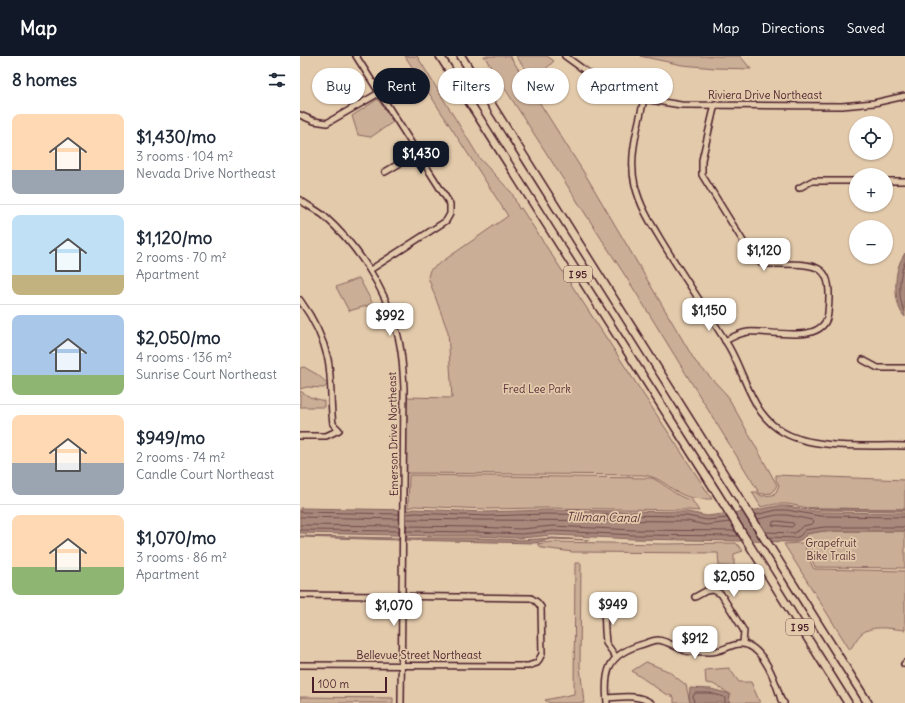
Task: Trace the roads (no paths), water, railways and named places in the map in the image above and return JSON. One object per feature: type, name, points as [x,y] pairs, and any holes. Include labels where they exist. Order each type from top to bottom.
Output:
[{"type":"highway","name":"I 95","points":[[440,56],[848,703]]},
{"type":"highway","name":"I 95","points":[[461,56],[868,703]]},
{"type":"street","points":[[356,56],[373,85]]},
{"type":"street","name":"Riviera Drive Northeast","points":[[565,56],[582,68]]},
{"type":"street","points":[[300,115],[314,121],[327,123],[373,96]]},
{"type":"street","name":"Riviera Drive Northeast","points":[[673,104],[842,106],[874,103],[905,96]]},
{"type":"street","points":[[370,270],[446,221],[450,214],[450,204],[385,104]]},
{"type":"street","points":[[643,104],[632,164],[633,178],[639,200],[644,213],[737,361],[746,383],[761,411],[771,424],[782,432],[808,442],[905,446]]},
{"type":"street","points":[[715,104],[702,160],[702,176],[751,254],[758,261],[769,264],[807,264],[817,268],[824,273],[828,281],[829,292],[827,320],[816,331],[805,334],[749,332],[739,334],[725,341]]},
{"type":"street","points":[[385,172],[417,153]]},
{"type":"street","points":[[799,188],[812,181],[849,181]]},
{"type":"street","points":[[893,181],[905,181]]},
{"type":"street","name":"Emerson Drive Northeast","points":[[300,200],[322,215],[347,239],[370,270],[386,301],[397,330],[402,359],[404,389],[401,703]]},
{"type":"street","points":[[300,300],[313,318],[328,359],[333,424],[338,430],[326,436],[300,436]]},
{"type":"street","points":[[863,360],[878,368],[905,368]]},
{"type":"street","points":[[695,597],[706,591],[712,590],[721,594],[744,631],[744,643]]},
{"type":"street","points":[[300,595],[403,596]]},
{"type":"street","points":[[611,595],[604,605],[605,631],[606,643],[616,657]]},
{"type":"street","name":"Bellevue Street Northeast","points":[[300,665],[528,666],[537,663],[542,654],[541,607],[531,598],[403,596]]},
{"type":"street","points":[[651,703],[640,697],[628,696],[607,701],[606,678],[609,665],[616,657],[634,647],[657,640],[669,643],[686,651],[716,652],[735,644],[744,643],[753,647],[760,655],[774,678],[781,700],[784,703]]},
{"type":"water","points":[[905,253],[905,317],[901,312],[897,299],[896,277],[899,265]]},
{"type":"water","name":"Tillman Canal","points":[[777,506],[788,506],[820,512],[905,513],[905,531],[824,531],[806,534],[802,539],[796,542],[634,539],[553,535],[521,538],[300,533],[300,508],[414,509],[486,512],[546,510],[688,512],[707,516]]},
{"type":"water","points":[[808,508],[905,509],[905,511],[820,510]]},
{"type":"water","points":[[300,537],[400,538],[400,540]]},
{"type":"water","points":[[406,538],[477,538],[521,540],[553,538],[589,540],[551,539],[535,543],[406,540]]},
{"type":"water","points":[[690,688],[711,689],[730,694],[729,703],[690,703]]},
{"type":"park label","name":"Fred Lee Park","points":[[537,389]]},
{"type":"park label","name":"Grapefruit Bike Trails","points":[[831,549]]}]
